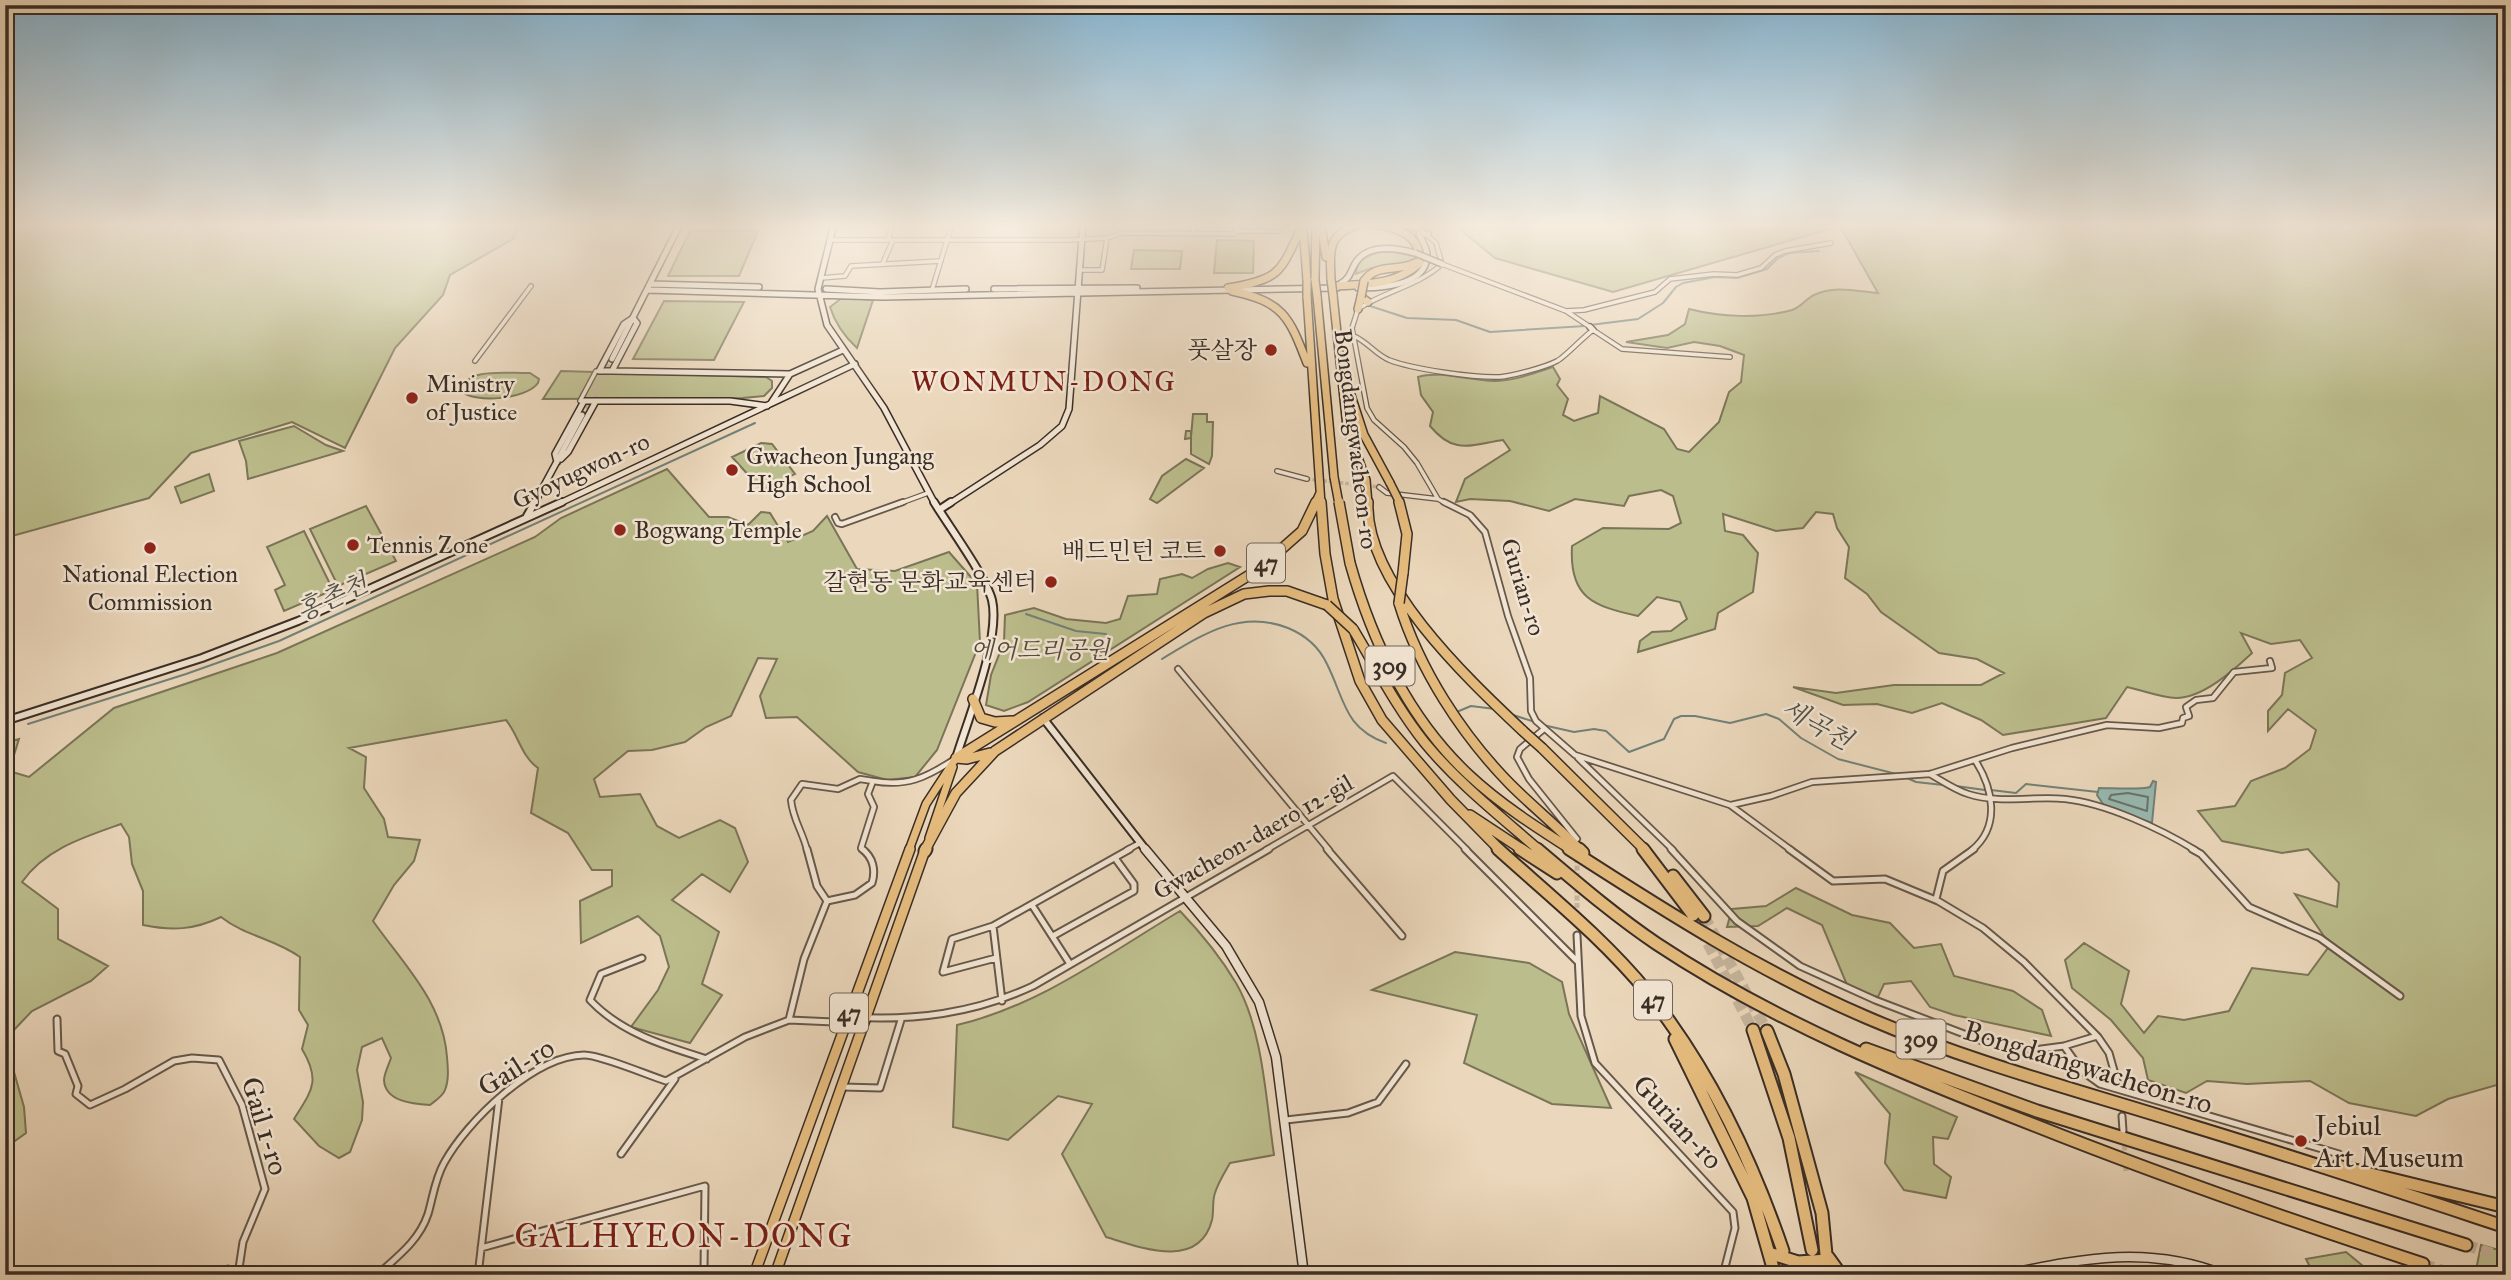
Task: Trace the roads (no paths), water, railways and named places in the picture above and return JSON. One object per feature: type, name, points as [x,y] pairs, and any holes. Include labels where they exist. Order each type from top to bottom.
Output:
[{"type":"highway","points":[[1230,290],[1252,284]]},
{"type":"highway","name":"47","points":[[1310,284],[1307,296],[1311,373],[1322,485],[1325,554],[1333,599],[1360,681],[1382,720],[1451,800],[1481,833],[1606,946],[1635,977],[1666,1018],[1729,1122],[1765,1198],[1783,1251]]},
{"type":"highway","name":"Bongdamgwacheon-ro","points":[[1312,284],[1317,296],[1334,477],[1350,563],[1361,604],[1383,656],[1420,715],[1452,758],[1508,808],[1634,894],[1732,952],[1832,1002],[1908,1035],[2000,1067],[2275,1151],[2506,1227]]},
{"type":"highway","points":[[1332,284],[1350,442],[1368,489],[1367,519],[1373,538],[1406,601],[1434,640],[1486,696],[1628,828],[1677,880],[1698,915]]},
{"type":"highway","points":[[1336,286],[1354,284]]},
{"type":"highway","points":[[1358,309],[1364,299],[1364,284]]},
{"type":"highway","points":[[1230,290],[1262,299],[1285,313],[1296,329],[1311,373]]},
{"type":"highway","points":[[1336,308],[1342,320],[1350,398],[1364,435],[1398,499],[1407,534],[1399,603],[1407,631],[1446,699],[1507,781],[1594,865]]},
{"type":"highway","name":"47","points":[[957,758],[1259,569],[1302,531],[1316,506],[1322,485]]},
{"type":"highway","name":"Bongdamgwacheon-ro","points":[[1043,718],[1204,613],[1244,594],[1287,591],[1327,605],[1353,629],[1404,715],[1426,744],[1481,800],[1586,890],[1665,948],[1802,1024],[1889,1066],[2198,1189],[2423,1264]]},
{"type":"highway","points":[[973,699],[981,718],[1009,723],[1020,718]]},
{"type":"highway","points":[[925,851],[956,793],[995,751],[1043,718]]},
{"type":"highway","points":[[957,758],[967,759],[995,751]]},
{"type":"highway","points":[[1451,800],[1508,842],[1586,890]]},
{"type":"highway","points":[[1666,1018],[1753,1198],[1775,1275]]},
{"type":"highway","name":"Bongdamgwacheon-ro","points":[[1802,1024],[1990,1095],[2466,1245]]},
{"type":"highway","points":[[1753,1030],[1787,1131],[1803,1196],[1812,1250]]},
{"type":"highway","points":[[1767,1031],[1784,1074],[1822,1213],[1828,1275]]},
{"type":"highway","name":"Bongdamgwacheon-ro","points":[[2275,1151],[2506,1207]]},
{"type":"highway","points":[[1769,1253],[1777,1258],[1791,1260],[1819,1262],[1828,1258]]},
{"type":"highway","points":[[1828,1258],[1840,1275]]},
{"type":"main road","name":"47","points":[[754,1275],[926,804],[957,758]]},
{"type":"main road","points":[[775,1275],[957,758]]},
{"type":"main road","points":[[926,804],[933,803],[937,809]]},
{"type":"street","points":[[612,359],[651,284]]},
{"type":"street","points":[[820,284],[818,291],[827,325],[884,408],[928,493],[992,599],[994,621],[987,657],[957,758],[925,780],[900,785],[860,779],[838,789],[802,784],[791,800],[793,818],[802,827],[817,886],[827,901]]},
{"type":"street","points":[[932,292],[934,284]]},
{"type":"street","points":[[939,510],[1022,459],[1062,426],[1069,409],[1078,284]]},
{"type":"street","points":[[1230,290],[1341,284]]},
{"type":"street","points":[[649,287],[818,291],[883,297],[932,292],[1230,290],[1395,284]]},
{"type":"street","points":[[1364,299],[1409,284]]},
{"type":"street","points":[[1494,284],[1566,311],[1622,349],[1730,357]]},
{"type":"street","points":[[1566,311],[1584,310],[1655,292],[1665,284]]},
{"type":"street","points":[[475,361],[531,286]]},
{"type":"street","points":[[1358,309],[1353,319],[1353,335],[1367,408],[1374,420],[1404,447],[1417,463],[1438,499]]},
{"type":"street","points":[[557,462],[555,453],[582,401],[624,324],[633,318]]},
{"type":"street","points":[[612,372],[637,323],[633,318]]},
{"type":"street","points":[[1353,335],[1371,344],[1376,352],[1387,359],[1415,368],[1501,377],[1558,361],[1592,328]]},
{"type":"street","points":[[598,371],[790,374],[843,350]]},
{"type":"street","name":"Gyoyugwon-ro","points":[[5,721],[260,636],[466,547],[855,364]]},
{"type":"street","points":[[582,401],[730,401],[769,405],[790,374]]},
{"type":"street","points":[[557,462],[568,452],[596,401]]},
{"type":"street","points":[[526,518],[582,415]]},
{"type":"street","points":[[1277,471],[1307,479]]},
{"type":"street","points":[[1378,487],[1387,494],[1438,499]]},
{"type":"street","points":[[835,517],[838,523],[842,524],[928,493]]},
{"type":"street","name":"Gurian-ro","points":[[1438,499],[1470,515],[1485,532],[1508,616],[1530,678],[1531,711],[1544,729]]},
{"type":"street","points":[[1730,805],[1771,796],[1812,782],[1930,774],[2012,748],[2108,725],[2159,728],[2182,723],[2183,718],[2189,716],[2186,707],[2196,700],[2213,698],[2234,672],[2272,668],[2270,661]]},
{"type":"street","points":[[1178,669],[1402,936]]},
{"type":"street","points":[[1043,718],[1140,843],[1226,946],[1259,1002],[1276,1057],[1304,1275]]},
{"type":"street","points":[[1577,839],[1566,821],[1531,781],[1517,757],[1520,749],[1544,729],[1657,833],[1737,921],[1800,966],[1875,1000],[1985,1042],[2034,1050],[2064,1046],[2097,1036]]},
{"type":"street","points":[[1575,755],[1730,805],[1833,881],[1844,884],[1871,877],[1883,879],[1936,899],[1993,932],[2028,964],[2097,1036],[2109,1052],[2118,1085]]},
{"type":"street","points":[[1936,899],[1940,877],[1953,859],[1976,847],[1990,827],[1990,786],[1975,760]]},
{"type":"street","points":[[1592,771],[1599,762]]},
{"type":"street","points":[[1930,774],[1967,794],[2065,799],[2086,803],[2164,831],[2202,854],[2249,907],[2320,938],[2400,996]]},
{"type":"street","name":"Gwacheon-daero 12-gil","points":[[848,1017],[901,1020],[965,1012],[1002,1001],[1393,776],[1577,961]]},
{"type":"street","points":[[827,901],[857,894],[870,885],[875,875],[869,854],[861,848],[873,815],[874,807],[867,793],[873,781]]},
{"type":"street","points":[[996,958],[943,972],[952,939],[993,926],[1140,843]]},
{"type":"street","points":[[1053,936],[1134,891],[1134,884],[1115,858]]},
{"type":"street","points":[[789,1020],[801,963],[827,901]]},
{"type":"street","points":[[1032,905],[1070,964]]},
{"type":"street","points":[[993,926],[1002,1001]]},
{"type":"street","name":"Gurian-ro","points":[[1577,935],[1580,1016],[1585,1040],[1595,1063],[1733,1212],[1735,1228],[1723,1275]]},
{"type":"street","points":[[642,958],[601,974],[590,1000],[602,1013],[653,1042],[707,1059]]},
{"type":"street","name":"Gail 1-ro","points":[[57,1019],[58,1051],[65,1054],[78,1086],[76,1094],[90,1105],[135,1084],[157,1067],[175,1060],[196,1057],[219,1060],[226,1069],[236,1089],[265,1189],[261,1206],[240,1249],[238,1275]]},
{"type":"street","points":[[621,1154],[676,1078],[745,1037],[789,1020],[834,1022]]},
{"type":"street","points":[[843,1087],[880,1088],[901,1020]]},
{"type":"street","points":[[2064,1046],[2082,1071],[2100,1084],[2339,1154]]},
{"type":"street","name":"Gail-ro","points":[[377,1275],[417,1237],[427,1220],[444,1162],[481,1114],[499,1097],[552,1065],[573,1056],[601,1059],[661,1080],[676,1078]]},
{"type":"street","points":[[1286,1121],[1348,1113],[1378,1102],[1406,1063]]},
{"type":"street","points":[[478,1275],[499,1097]]},
{"type":"street","points":[[2122,1116],[2123,1131]]},
{"type":"street","points":[[481,1248],[705,1186],[704,1270],[698,1275]]},
{"type":"street","points":[[2002,1275],[2085,1259],[2153,1255],[2192,1261],[2225,1275]]},
{"type":"street","points":[[211,1275],[228,1269],[227,1275]]},
{"type":"water","points":[[2153,781],[2156,782],[2152,823],[2105,807],[2097,795],[2099,788],[2145,788],[2150,787]]},
{"type":"waterway","points":[[1590,325],[1638,319],[1663,303],[1682,284]]},
{"type":"waterway","points":[[1370,306],[1407,318],[1456,320],[1490,332],[1585,326]]},
{"type":"waterway","name":"홍촌천","points":[[28,724],[186,674],[279,641],[755,423]]},
{"type":"waterway","name":"세곡천","points":[[1026,614],[1076,631],[1106,634]]},
{"type":"waterway","name":"세곡천","points":[[1162,659],[1192,641],[1222,627],[1238,623],[1254,621],[1288,628],[1306,638],[1320,652],[1354,721],[1372,737],[1386,743]]},
{"type":"waterway","name":"세곡천","points":[[1459,711],[1471,706],[1495,709]]},
{"type":"waterway","name":"세곡천","points":[[1510,714],[1535,722]]},
{"type":"waterway","name":"세곡천","points":[[1543,725],[1574,732],[1594,729],[1606,731],[1629,752],[1664,739],[1674,719],[1681,716],[1730,723],[1766,714],[1779,719],[1801,738],[1838,759],[1900,775]]},
{"type":"waterway","name":"세곡천","points":[[1905,777],[1916,782],[1943,785]]},
{"type":"waterway","name":"세곡천","points":[[1991,790],[2016,793],[2026,784],[2098,792]]},
{"type":"waterway","name":"세곡천","points":[[1956,786],[1985,790]]},
{"type":"tunnel","points":[[582,415],[612,359]]},
{"type":"tunnel","points":[[1307,479],[1379,487]]},
{"type":"tunnel","points":[[1577,858],[1577,916]]},
{"type":"tunnel","points":[[1693,915],[1753,1030]]},
{"type":"tunnel","points":[[1704,916],[1767,1031]]},
{"type":"tunnel","points":[[2124,1138],[2126,1171]]},
{"type":"tunnel","points":[[2466,1245],[2506,1258]]},
{"type":"tunnel","points":[[1784,1253],[1788,1275]]},
{"type":"tunnel","points":[[1813,1256],[1814,1275]]},
{"type":"tunnel","points":[[2423,1264],[2457,1275]]},
{"type":"place","name":"풋살장","points":[[1271,350]]},
{"type":"place","name":"Ministry of Justice","points":[[412,398]]},
{"type":"place","name":"Gwacheon Jungang High School","points":[[732,470]]},
{"type":"place","name":"Bogwang Temple","points":[[620,530]]},
{"type":"place","name":"Tennis Zone","points":[[353,545]]},
{"type":"place","name":"National Election Commission","points":[[150,548]]},
{"type":"place","name":"배드민턴 코트","points":[[1220,551]]},
{"type":"place","name":"갈현동 문화교육센터","points":[[1051,582]]},
{"type":"place","name":"Jebiul Art Museum","points":[[2301,1141]]},
{"type":"district","name":"WONMUN-DONG","points":[[1044,381]]},
{"type":"district","name":"GALHYEON-DONG","points":[[684,1236]]},
{"type":"park label","name":"에어드리공원","points":[[1040,650]]}]
